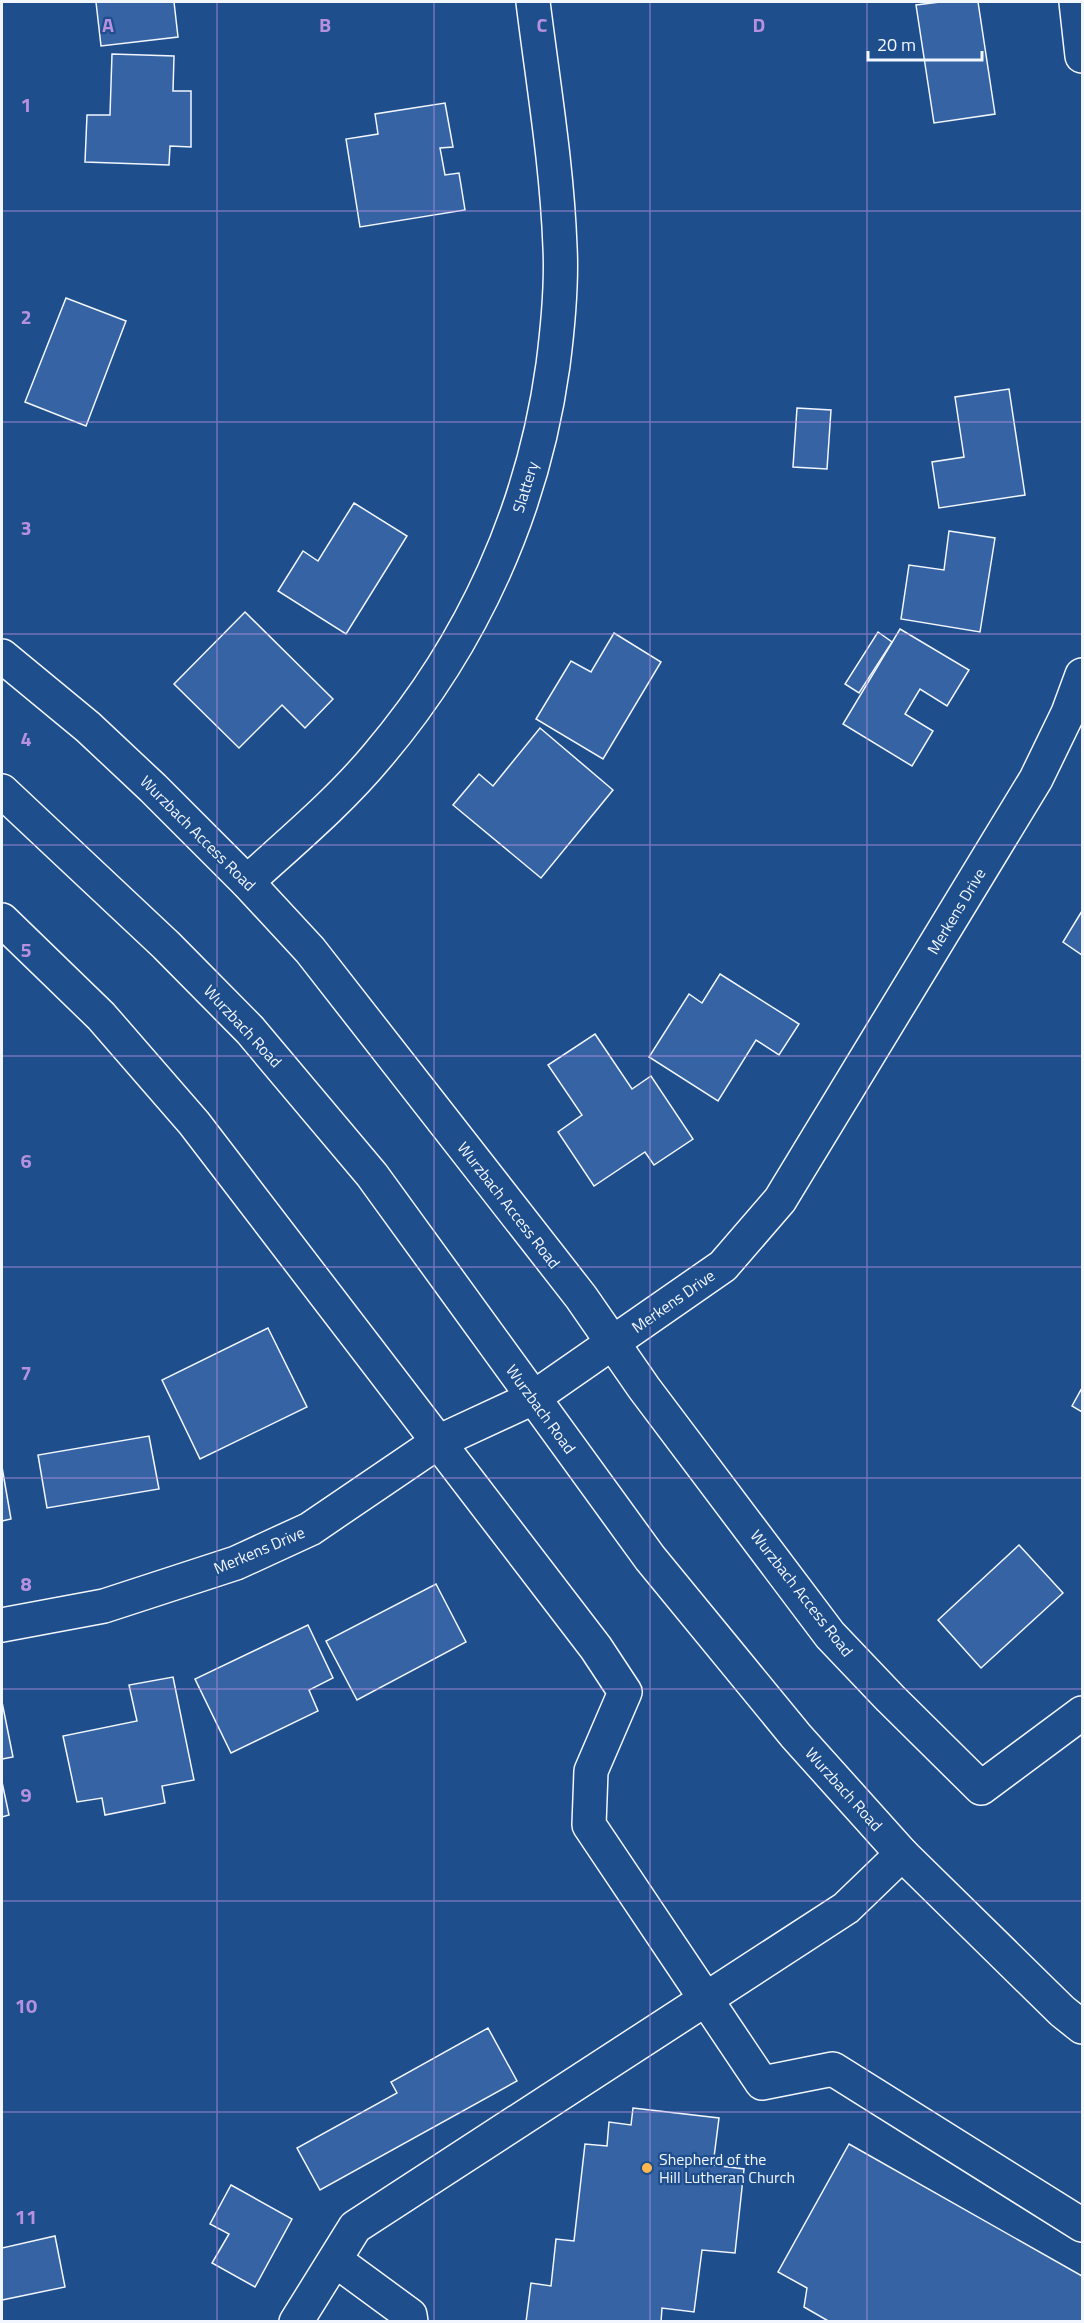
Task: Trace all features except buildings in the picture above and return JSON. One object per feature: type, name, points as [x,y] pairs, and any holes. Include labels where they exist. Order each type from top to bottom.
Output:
[{"type":"street","name":"Slattery","points":[[248,882],[339,798],[378,756],[426,694],[468,627],[502,556],[529,482],[547,405],[556,338],[561,249],[554,170],[533,2]]},
{"type":"street","points":[[1076,2],[1083,56]]},
{"type":"street","name":"Wurzbach Access Road","points":[[2,656],[88,727],[153,788],[248,882],[310,950],[581,1297],[644,1388],[830,1635],[981,1788],[1083,1713]]},
{"type":"street","name":"Merkens Drive","points":[[2,1625],[104,1606],[236,1563],[310,1529],[438,1442],[534,1398],[723,1266],[780,1200],[1036,779],[1068,713],[1083,675]]},
{"type":"street","name":"Wurzbach Road","points":[[2,791],[166,945],[250,1030],[372,1175],[650,1558],[796,1736],[902,1854],[1062,2011],[1083,2027]]},
{"type":"street","points":[[2,920],[100,1016],[194,1123],[596,1648],[625,1692],[591,1771],[589,1825],[762,2083],[833,2069],[1083,2225]]},
{"type":"street","points":[[296,2322],[355,2227],[846,1908],[902,1854]]},
{"type":"street","points":[[334,2260],[410,2315],[411,2322]]},
{"type":"place","name":"Shepherd of the Hill Lutheran Church","points":[[647,2168]]}]
